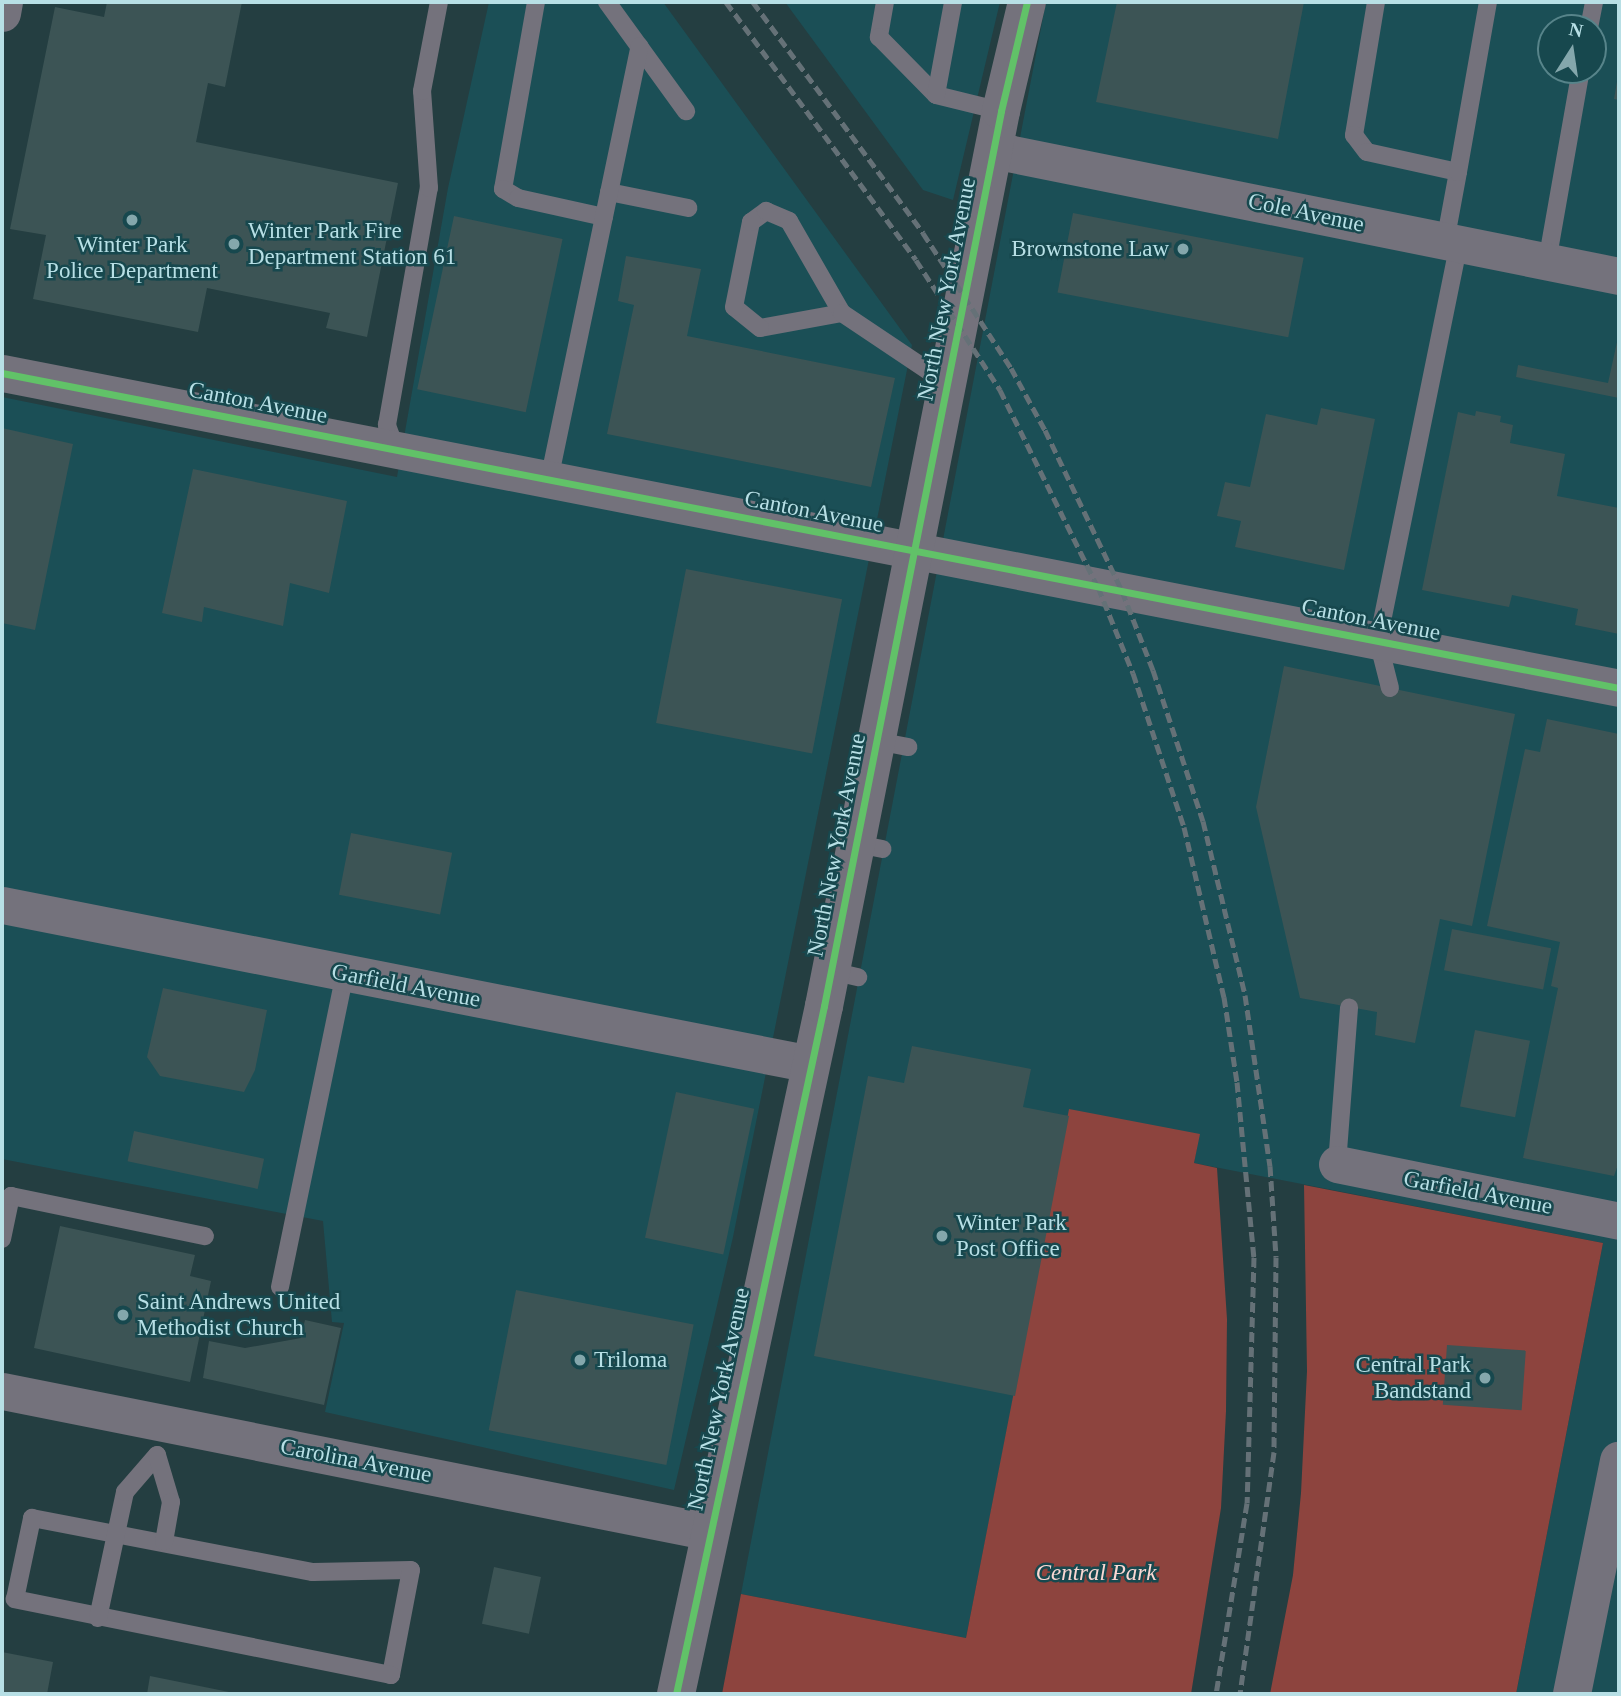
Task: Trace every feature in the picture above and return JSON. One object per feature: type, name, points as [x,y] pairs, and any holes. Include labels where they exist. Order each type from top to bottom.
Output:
[{"type":"street","points":[[2,13],[4,2]]},
{"type":"street","name":"North New York Avenue","points":[[676,1694],[811,1064],[844,974],[893,744],[915,551],[993,150],[1027,2]]},
{"type":"street","name":"Cole Avenue","points":[[993,150],[1619,275]]},
{"type":"street","name":"Canton Avenue","points":[[2,373],[1619,688]]},
{"type":"street","name":"Garfield Avenue","points":[[2,905],[811,1064]]},
{"type":"street","name":"Garfield Avenue","points":[[1337,1164],[1619,1221]]},
{"type":"street","name":"Carolina Avenue","points":[[2,1391],[161,1439],[710,1532]]},
{"type":"street","points":[[1572,1694],[1619,1461]]},
{"type":"lane","points":[[396,450],[387,425],[429,188],[422,91],[439,2]]},
{"type":"lane","points":[[536,2],[503,189],[518,198],[604,217]]},
{"type":"lane","points":[[607,2],[685,111]]},
{"type":"lane","points":[[885,2],[879,37],[936,94],[1001,111]]},
{"type":"lane","points":[[936,94],[953,2]]},
{"type":"lane","points":[[1376,2],[1354,135],[1367,152],[1458,172]]},
{"type":"lane","points":[[1390,688],[1378,641],[1452,243],[1458,172],[1488,2]]},
{"type":"lane","points":[[549,480],[640,46]]},
{"type":"lane","points":[[1547,262],[1579,84]]},
{"type":"lane","points":[[609,192],[688,208]]},
{"type":"lane","points":[[842,313],[760,328],[734,307],[751,222],[766,211],[789,220],[842,313],[948,384]]},
{"type":"lane","points":[[280,1287],[345,974]]},
{"type":"lane","points":[[1337,1164],[1349,1007]]},
{"type":"lane","points":[[2,1239],[11,1196],[205,1236]]},
{"type":"lane","points":[[98,1618],[125,1492],[161,1439]]},
{"type":"lane","points":[[161,1439],[172,1502],[164,1541]]},
{"type":"lane","points":[[32,1518],[116,1532],[313,1572],[411,1570],[391,1675],[98,1618],[15,1599],[32,1518]]},
{"type":"shaded area","points":[[489,2],[663,2],[912,345],[733,1237],[674,1490],[325,1412],[344,1323],[332,1322],[323,1221],[2,1159],[2,397],[397,477],[448,188]]},
{"type":"shaded area","points":[[785,2],[1000,2],[953,200],[923,190]]},
{"type":"shaded area","points":[[1046,2],[1619,2],[1619,1694],[1516,1694],[1603,1243],[1194,1163],[1199,1135],[1069,1116],[966,1638],[741,1594]]},
{"type":"green space","name":"Central Park","points":[[1069,1109],[1200,1134],[1194,1163],[1217,1168],[1227,1319],[1226,1411],[1221,1508],[1191,1694],[722,1694],[741,1594],[966,1638]]},
{"type":"green space","points":[[1304,1185],[1603,1243],[1516,1694],[1270,1694],[1293,1575],[1301,1493],[1307,1371]]},
{"type":"building","points":[[107,2],[242,2],[225,87],[208,83],[196,142],[398,183],[367,337],[326,328],[330,313],[207,288],[198,332],[33,299],[46,235],[10,229],[55,7],[104,17]]},
{"type":"building","points":[[1117,2],[1304,2],[1278,139],[1096,102]]},
{"type":"building","points":[[1619,76],[1619,100],[1614,99]]},
{"type":"building","points":[[1073,213],[1304,258],[1288,337],[1058,293]]},
{"type":"building","points":[[454,216],[563,239],[526,412],[417,389]]},
{"type":"building","points":[[626,256],[701,269],[687,336],[895,378],[871,487],[607,434],[634,305],[618,301]]},
{"type":"building","points":[[1619,333],[1619,398],[1516,377],[1518,365],[1608,383]]},
{"type":"building","points":[[1321,408],[1375,419],[1344,570],[1235,547],[1241,521],[1217,516],[1225,482],[1250,487],[1266,414],[1317,425]]},
{"type":"building","points":[[1476,411],[1501,416],[1500,422],[1513,425],[1510,443],[1565,454],[1557,496],[1619,508],[1619,634],[1575,625],[1578,609],[1512,595],[1509,607],[1422,590],[1458,412],[1475,416]]},
{"type":"building","points":[[2,428],[73,444],[35,630],[2,623]]},
{"type":"building","points":[[193,469],[347,501],[329,593],[290,583],[283,626],[204,607],[202,622],[162,613]]},
{"type":"building","points":[[686,569],[842,599],[812,753],[656,723]]},
{"type":"building","points":[[1284,666],[1515,714],[1472,926],[1440,919],[1415,1043],[1375,1035],[1377,1012],[1300,998],[1256,807]]},
{"type":"building","points":[[1547,719],[1619,734],[1619,1162],[1614,1176],[1523,1158],[1558,988],[1551,986],[1560,942],[1487,926],[1525,749],[1540,752]]},
{"type":"building","points":[[351,833],[452,853],[440,914],[339,895]]},
{"type":"building","points":[[1452,929],[1551,948],[1543,990],[1444,970]]},
{"type":"building","points":[[163,988],[267,1010],[255,1070],[244,1092],[160,1076],[147,1057]]},
{"type":"building","points":[[1475,1030],[1530,1041],[1515,1117],[1460,1107]]},
{"type":"building","name":"Winter Park Post Office","points":[[912,1046],[1031,1069],[1023,1107],[1069,1116],[1015,1396],[814,1356],[868,1076],[904,1083]]},
{"type":"building","points":[[676,1092],[754,1109],[723,1254],[645,1238]]},
{"type":"building","points":[[134,1131],[264,1159],[258,1189],[128,1161]]},
{"type":"building","name":"Saint Andrews United Methodist Church","points":[[60,1226],[195,1255],[190,1276],[211,1281],[190,1382],[34,1348]]},
{"type":"building","points":[[516,1290],[694,1325],[666,1465],[489,1430]]},
{"type":"building","points":[[305,1320],[341,1328],[324,1405],[203,1378],[209,1341],[245,1348],[301,1338]]},
{"type":"building","name":"Central Park Bandstand","points":[[1447,1345],[1526,1351],[1522,1410],[1443,1405]]},
{"type":"building","points":[[494,1567],[541,1577],[529,1634],[482,1624]]},
{"type":"building","points":[[2,1652],[53,1662],[47,1694],[2,1694]]},
{"type":"building","points":[[150,1676],[234,1693],[234,1694],[147,1694]]},
{"type":"railway","points":[[726,2],[916,260],[1000,390],[1098,587],[1133,673],[1184,827],[1224,997],[1237,1082],[1254,1257],[1247,1503],[1216,1694]]},
{"type":"railway","points":[[753,2],[923,233],[1011,368],[1045,430],[1122,591],[1153,670],[1203,821],[1245,995],[1270,1166],[1276,1257],[1274,1452],[1240,1694]]},
{"type":"cycle path","points":[[676,1694],[824,1006],[1001,111],[1027,2]]},
{"type":"cycle path","points":[[2,373],[1619,688]]},
{"type":"place","name":"Winter Park Police Department","points":[[132,220]]},
{"type":"place","name":"Winter Park Fire Department Station 61","points":[[234,244]]},
{"type":"place","name":"Brownstone Law","points":[[1183,249]]},
{"type":"place","name":"Winter Park Post Office","points":[[942,1236]]},
{"type":"place","name":"Saint Andrews United Methodist Church","points":[[123,1315]]},
{"type":"place","name":"Triloma","points":[[580,1360]]},
{"type":"place","name":"Central Park Bandstand","points":[[1485,1378]]}]
